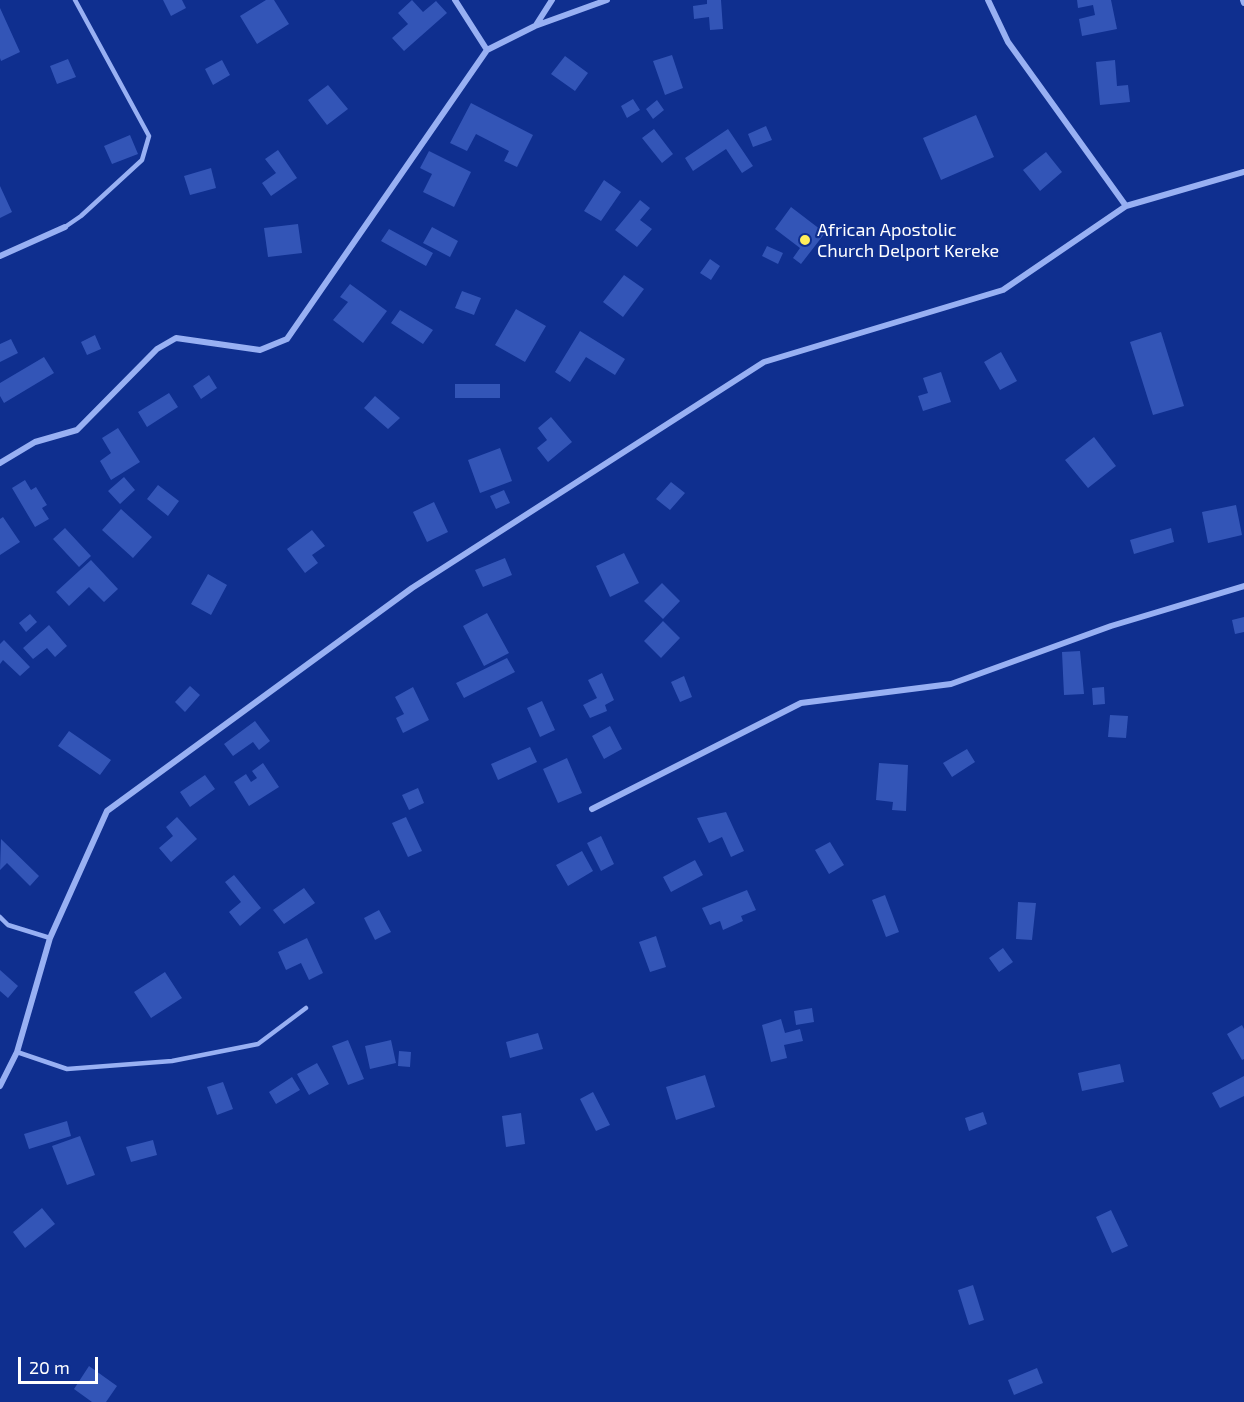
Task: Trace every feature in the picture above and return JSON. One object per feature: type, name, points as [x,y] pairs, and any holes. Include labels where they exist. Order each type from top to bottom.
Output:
[{"type":"street","points":[[454,0],[487,50]]},
{"type":"street","points":[[535,26],[552,0]]},
{"type":"street","points":[[0,463],[35,442],[77,430],[157,349],[176,338],[260,350],[287,339],[487,50],[535,26],[607,0]]},
{"type":"street","points":[[988,0],[1008,42],[1126,206]]},
{"type":"street","points":[[0,1086],[17,1052],[50,938],[107,810],[412,588],[764,362],[1003,290],[1126,206],[1244,172]]},
{"type":"street","points":[[0,256],[65,226]]},
{"type":"street","points":[[592,809],[801,703],[951,684],[1111,626],[1244,586]]},
{"type":"lane","points":[[65,226],[81,216],[142,160],[149,136],[75,0]]},
{"type":"lane","points":[[0,917],[8,925],[50,938]]},
{"type":"lane","points":[[17,1052],[67,1069],[172,1060],[258,1044],[306,1008]]},
{"type":"building","points":[[163,0],[182,0],[186,8],[171,16]]},
{"type":"building","points":[[266,0],[274,0],[289,24],[257,44],[240,16]]},
{"type":"building","points":[[412,0],[423,12],[436,1],[447,13],[404,51],[392,38],[408,24],[398,13]]},
{"type":"building","points":[[707,0],[721,0],[723,29],[710,30],[709,17],[694,19],[693,6],[707,4]]},
{"type":"building","points":[[1077,0],[1111,0],[1117,29],[1082,36],[1079,19],[1095,15],[1093,5],[1078,8]]},
{"type":"building","points":[[0,8],[20,52],[1,61],[0,58]]},
{"type":"building","points":[[672,55],[683,88],[665,95],[653,61]]},
{"type":"building","points":[[565,56],[588,73],[575,91],[551,74]]},
{"type":"building","points":[[68,59],[76,77],[57,84],[50,66]]},
{"type":"building","points":[[222,60],[230,75],[213,85],[205,69]]},
{"type":"building","points":[[1115,60],[1117,86],[1128,85],[1130,102],[1100,105],[1096,62]]},
{"type":"building","points":[[328,85],[348,109],[327,125],[308,100]]},
{"type":"building","points":[[633,99],[640,110],[627,118],[621,106]]},
{"type":"building","points":[[657,100],[664,110],[653,119],[646,109]]},
{"type":"building","points":[[471,103],[533,135],[517,167],[504,161],[509,151],[476,134],[467,151],[450,143]]},
{"type":"building","points":[[976,115],[994,157],[941,180],[923,138]]},
{"type":"building","points":[[766,126],[772,140],[753,147],[748,134]]},
{"type":"building","points":[[654,129],[673,154],[662,163],[642,138]]},
{"type":"building","points":[[728,129],[753,166],[742,173],[726,149],[693,171],[685,158]]},
{"type":"building","points":[[130,135],[138,154],[112,164],[104,146]]},
{"type":"building","points":[[278,150],[297,178],[271,196],[262,183],[276,173],[265,159]]},
{"type":"building","points":[[429,151],[471,172],[454,207],[423,192],[432,174],[420,168]]},
{"type":"building","points":[[1046,152],[1062,172],[1040,191],[1023,170]]},
{"type":"building","points":[[211,168],[216,188],[190,195],[184,176]]},
{"type":"building","points":[[604,180],[621,192],[601,221],[584,211]]},
{"type":"building","points":[[0,186],[12,212],[0,218]]},
{"type":"building","points":[[640,200],[650,208],[640,220],[652,229],[637,247],[615,230]]},
{"type":"building","name":"African Apostolic Church Delport Kereke","points":[[791,207],[825,233],[801,264],[793,258],[800,248],[775,229]]},
{"type":"building","points":[[298,224],[302,253],[268,257],[264,228]]},
{"type":"building","points":[[432,227],[458,241],[450,257],[423,243]]},
{"type":"building","points":[[389,229],[433,253],[426,266],[381,241]]},
{"type":"building","points":[[767,246],[783,253],[778,264],[762,256]]},
{"type":"building","points":[[710,259],[720,266],[711,280],[700,273]]},
{"type":"building","points":[[624,275],[644,289],[623,317],[603,302]]},
{"type":"building","points":[[350,284],[387,311],[363,343],[333,320],[348,302],[340,297]]},
{"type":"building","points":[[462,291],[481,298],[474,315],[455,308]]},
{"type":"building","points":[[516,309],[546,326],[525,362],[495,345]]},
{"type":"building","points":[[400,310],[433,330],[423,344],[391,323]]},
{"type":"building","points":[[580,331],[625,359],[615,375],[586,357],[570,382],[555,372]]},
{"type":"building","points":[[1161,332],[1184,406],[1153,415],[1130,342]]},
{"type":"building","points":[[95,335],[101,349],[87,355],[81,342]]},
{"type":"building","points":[[11,339],[18,353],[0,362],[0,344]]},
{"type":"building","points":[[1001,352],[1017,381],[1000,390],[984,362]]},
{"type":"building","points":[[44,357],[54,373],[4,403],[0,396],[0,383]]},
{"type":"building","points":[[941,372],[951,402],[923,411],[918,396],[928,393],[923,378]]},
{"type":"building","points":[[209,375],[217,388],[201,399],[193,386]]},
{"type":"building","points":[[455,384],[500,384],[500,398],[455,398]]},
{"type":"building","points":[[169,393],[178,407],[147,427],[138,412]]},
{"type":"building","points":[[375,396],[400,418],[388,429],[364,408]]},
{"type":"building","points":[[551,417],[572,442],[548,462],[537,448],[547,440],[538,428]]},
{"type":"building","points":[[118,428],[140,462],[111,480],[100,461],[111,453],[102,438]]},
{"type":"building","points":[[1094,437],[1116,466],[1088,488],[1065,460]]},
{"type":"building","points":[[500,448],[512,481],[480,493],[468,460]]},
{"type":"building","points":[[124,477],[135,490],[120,504],[108,491]]},
{"type":"building","points":[[25,480],[31,490],[36,487],[47,505],[42,508],[49,519],[35,527],[12,488]]},
{"type":"building","points":[[671,482],[685,493],[670,510],[656,499]]},
{"type":"building","points":[[158,485],[179,501],[168,516],[147,499]]},
{"type":"building","points":[[504,490],[510,503],[496,509],[490,496]]},
{"type":"building","points":[[434,502],[448,532],[427,542],[413,512]]},
{"type":"building","points":[[1236,505],[1242,535],[1208,543],[1202,512]]},
{"type":"building","points":[[121,509],[152,537],[133,558],[102,530]]},
{"type":"building","points":[[3,517],[20,542],[0,555],[0,519]]},
{"type":"building","points":[[65,528],[91,556],[79,567],[53,539]]},
{"type":"building","points":[[1171,528],[1174,542],[1134,554],[1130,540]]},
{"type":"building","points":[[312,530],[325,546],[312,555],[318,563],[305,573],[287,549]]},
{"type":"building","points":[[624,553],[639,583],[610,597],[596,566]]},
{"type":"building","points":[[505,558],[512,575],[483,587],[475,570]]},
{"type":"building","points":[[91,560],[118,589],[104,602],[89,587],[69,606],[56,592]]},
{"type":"building","points":[[208,574],[227,585],[211,615],[191,604]]},
{"type":"building","points":[[662,583],[680,601],[663,619],[644,601]]},
{"type":"building","points":[[487,613],[509,653],[484,666],[463,626]]},
{"type":"building","points":[[30,614],[37,622],[26,632],[19,623]]},
{"type":"building","points":[[1244,617],[1244,632],[1235,634],[1232,620]]},
{"type":"building","points":[[663,621],[680,638],[661,658],[644,641]]},
{"type":"building","points":[[49,625],[67,646],[55,657],[47,648],[33,659],[23,648]]},
{"type":"building","points":[[4,640],[30,667],[20,676],[3,660],[0,664],[0,644]]},
{"type":"building","points":[[1080,651],[1084,694],[1064,695],[1062,652]]},
{"type":"building","points":[[507,658],[515,672],[464,698],[456,683]]},
{"type":"building","points":[[602,673],[614,700],[605,705],[607,711],[590,718],[583,705],[597,698],[588,680]]},
{"type":"building","points":[[684,676],[692,697],[680,702],[671,682]]},
{"type":"building","points":[[190,686],[200,695],[185,712],[175,702]]},
{"type":"building","points":[[413,687],[429,720],[403,733],[396,718],[404,714],[395,697]]},
{"type":"building","points":[[1104,687],[1105,704],[1093,705],[1092,688]]},
{"type":"building","points":[[542,701],[555,730],[540,737],[527,708]]},
{"type":"building","points":[[1110,715],[1128,716],[1126,738],[1108,737]]},
{"type":"building","points":[[255,721],[270,741],[259,750],[253,742],[233,756],[224,744]]},
{"type":"building","points":[[610,726],[622,749],[604,759],[592,736]]},
{"type":"building","points":[[69,731],[111,760],[100,775],[58,746]]},
{"type":"building","points":[[530,747],[537,762],[498,780],[491,764]]},
{"type":"building","points":[[967,749],[975,762],[952,777],[943,763]]},
{"type":"building","points":[[567,758],[582,793],[558,803],[543,769]]},
{"type":"building","points":[[263,763],[279,787],[249,806],[234,782],[246,774],[251,782],[257,778],[252,771]]},
{"type":"building","points":[[879,763],[908,765],[906,811],[892,810],[893,802],[876,800]]},
{"type":"building","points":[[205,775],[215,789],[190,807],[180,792]]},
{"type":"building","points":[[418,788],[424,803],[409,810],[402,795]]},
{"type":"building","points":[[726,812],[744,851],[731,857],[722,837],[709,843],[697,818]]},
{"type":"building","points":[[177,817],[197,839],[171,862],[159,848],[173,836],[166,827]]},
{"type":"building","points":[[406,817],[422,851],[408,857],[392,823]]},
{"type":"building","points":[[601,836],[614,864],[601,871],[587,843]]},
{"type":"building","points":[[1,839],[39,876],[30,886],[7,863],[0,870]]},
{"type":"building","points":[[830,842],[844,865],[829,874],[815,850]]},
{"type":"building","points":[[582,851],[593,871],[568,886],[556,865]]},
{"type":"building","points":[[695,860],[703,875],[671,892],[663,877]]},
{"type":"building","points":[[234,875],[261,908],[240,926],[229,912],[241,902],[225,882]]},
{"type":"building","points":[[304,888],[315,903],[284,924],[273,910]]},
{"type":"building","points":[[747,890],[756,910],[741,916],[743,921],[723,930],[720,921],[710,925],[702,908]]},
{"type":"building","points":[[885,895],[899,932],[886,937],[872,900]]},
{"type":"building","points":[[1018,902],[1036,903],[1032,940],[1016,939]]},
{"type":"building","points":[[379,910],[391,932],[375,940],[364,918]]},
{"type":"building","points":[[656,936],[666,967],[650,972],[639,942]]},
{"type":"building","points":[[307,938],[323,973],[309,980],[301,963],[286,970],[278,952]]},
{"type":"building","points":[[1003,948],[1013,962],[999,972],[989,958]]},
{"type":"building","points":[[0,970],[18,986],[8,998],[0,991]]},
{"type":"building","points":[[165,972],[182,998],[151,1018],[134,992]]},
{"type":"building","points":[[812,1008],[814,1022],[796,1025],[794,1011]]},
{"type":"building","points":[[781,1019],[785,1033],[800,1029],[803,1041],[784,1045],[787,1058],[771,1062],[762,1025]]},
{"type":"building","points":[[1242,1025],[1244,1059],[1242,1060],[1227,1034]]},
{"type":"building","points":[[538,1033],[543,1049],[510,1058],[506,1042]]},
{"type":"building","points":[[348,1040],[364,1079],[348,1085],[332,1046]]},
{"type":"building","points":[[391,1040],[396,1063],[370,1069],[365,1046]]},
{"type":"building","points":[[399,1051],[411,1052],[410,1067],[398,1066]]},
{"type":"building","points":[[317,1063],[329,1084],[309,1095],[297,1074]]},
{"type":"building","points":[[1120,1064],[1124,1082],[1082,1091],[1078,1073]]},
{"type":"building","points":[[705,1075],[715,1107],[676,1120],[666,1087]]},
{"type":"building","points":[[1244,1076],[1244,1096],[1220,1108],[1212,1093]]},
{"type":"building","points":[[292,1077],[300,1090],[276,1104],[269,1092]]},
{"type":"building","points":[[223,1082],[233,1109],[217,1115],[207,1087]]},
{"type":"building","points":[[593,1092],[610,1125],[596,1131],[580,1099]]},
{"type":"building","points":[[983,1112],[987,1124],[969,1131],[965,1118]]},
{"type":"building","points":[[521,1113],[525,1144],[506,1147],[502,1116]]},
{"type":"building","points":[[67,1121],[71,1136],[29,1149],[24,1134]]},
{"type":"building","points":[[80,1136],[95,1175],[67,1185],[52,1146]]},
{"type":"building","points":[[153,1140],[157,1155],[131,1162],[126,1147]]},
{"type":"building","points":[[42,1208],[55,1224],[25,1248],[13,1232]]},
{"type":"building","points":[[1111,1210],[1128,1246],[1112,1253],[1096,1217]]},
{"type":"building","points":[[973,1285],[984,1320],[969,1325],[958,1290]]},
{"type":"building","points":[[89,1366],[117,1386],[106,1402],[92,1402],[74,1389]]},
{"type":"building","points":[[1037,1368],[1043,1383],[1014,1395],[1008,1380]]},
{"type":"place","name":"African Apostolic Church Delport Kereke","points":[[805,240]]}]
